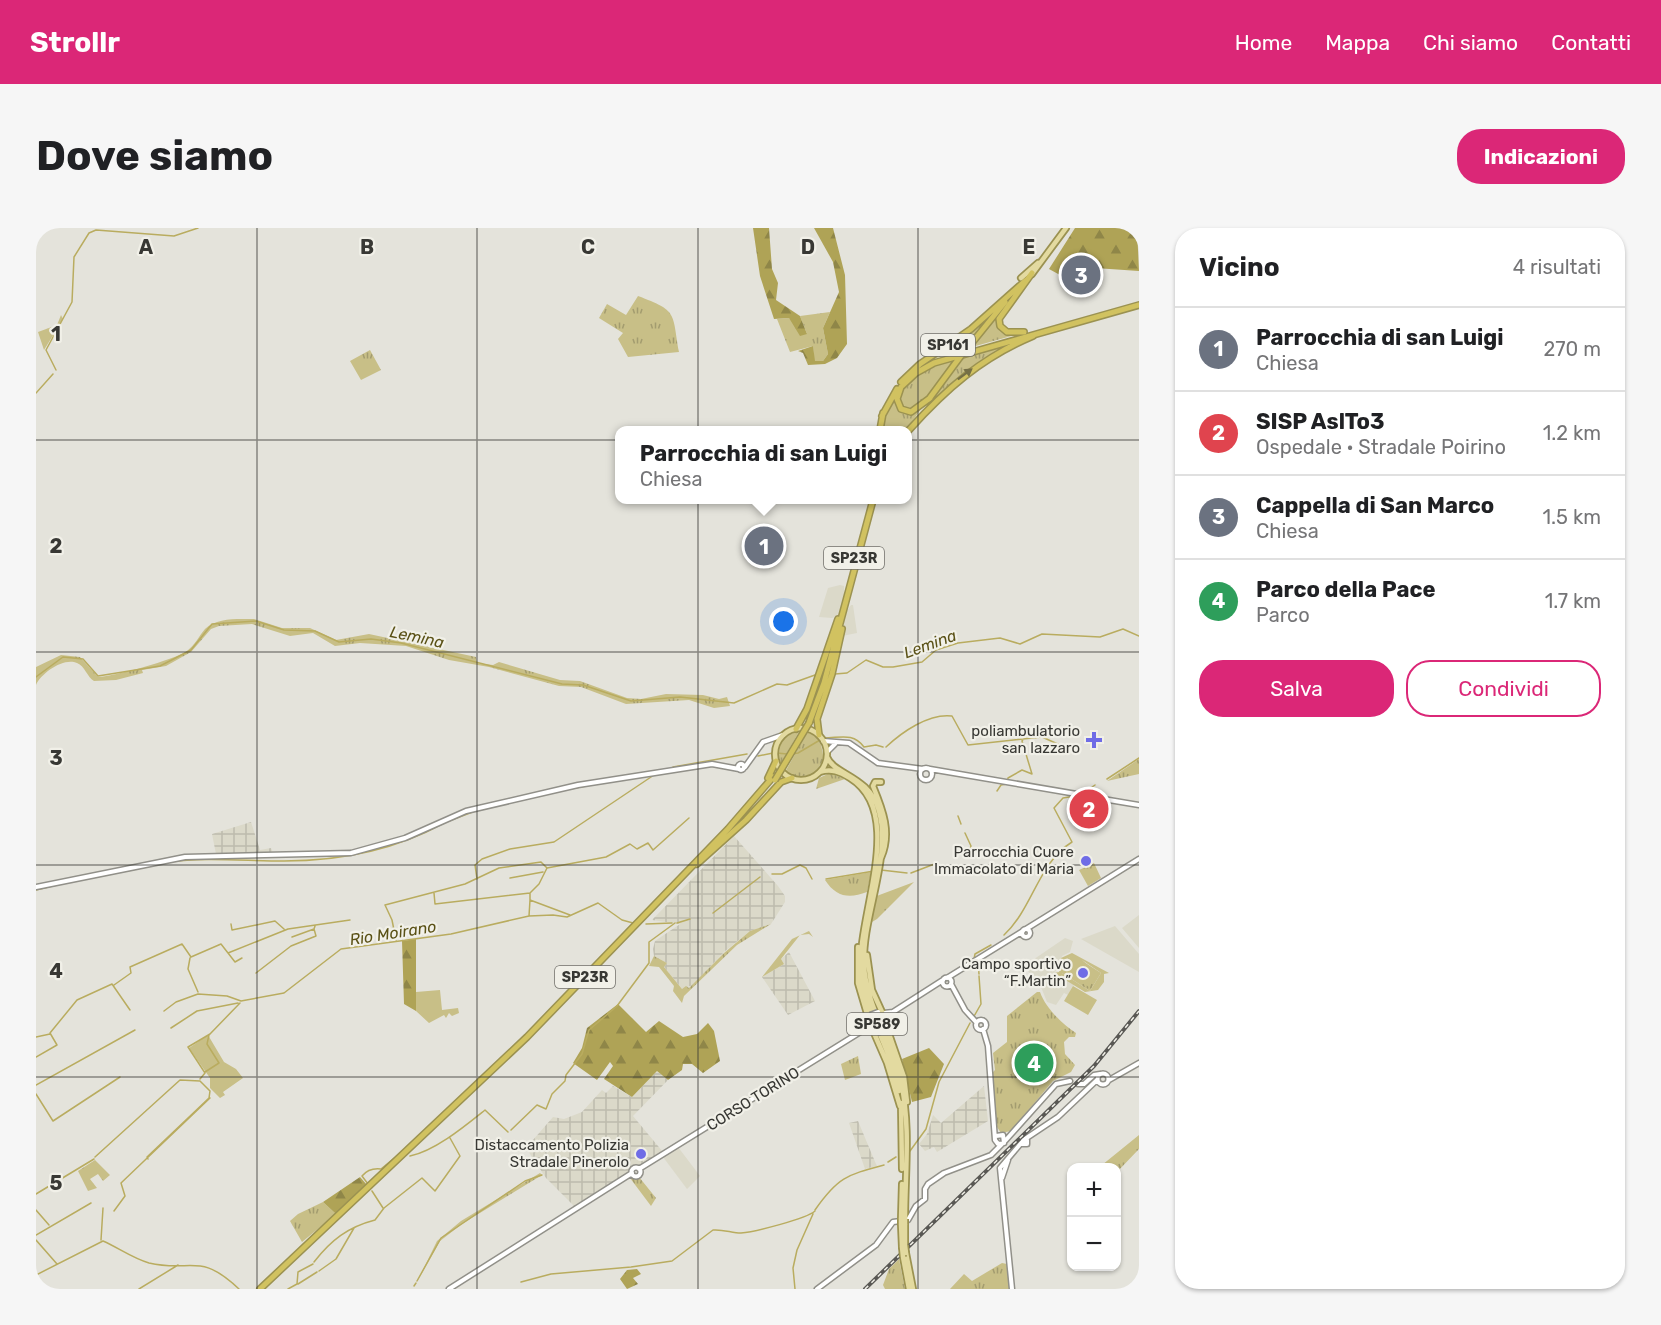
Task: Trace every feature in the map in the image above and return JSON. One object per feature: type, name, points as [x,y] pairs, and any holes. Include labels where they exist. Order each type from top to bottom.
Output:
[{"type":"highway","name":"SP161","points":[[1032,273],[1001,313],[1000,326],[1007,332],[1016,334],[1060,326]]},
{"type":"highway","name":"SP161","points":[[911,426],[960,357],[1023,280]]},
{"type":"highway","name":"SP161","points":[[882,416],[894,390],[910,372],[971,329],[1023,280]]},
{"type":"highway","points":[[930,398],[911,412],[901,409],[897,401],[903,384],[934,363],[1139,304]]},
{"type":"highway","points":[[881,426],[882,416],[900,385],[928,364],[960,352],[1060,326]]},
{"type":"highway","points":[[912,426],[937,398],[975,366],[1008,347],[1060,326]]},
{"type":"highway","name":"SP23R","points":[[262,1289],[471,1093],[696,863],[774,779],[808,722],[824,683],[870,504]]},
{"type":"highway","name":"SP23R","points":[[808,722],[870,504]]},
{"type":"highway","points":[[819,735],[817,719],[838,651],[843,610]]},
{"type":"highway","points":[[796,729],[811,699],[839,617]]},
{"type":"highway","points":[[696,863],[765,783],[776,761]]},
{"type":"highway","points":[[696,863],[746,820],[781,782],[792,778]]},
{"type":"main road","name":"SP161","points":[[1023,280],[1049,253],[1066,228]]},
{"type":"main road","points":[[1023,280],[1049,253]]},
{"type":"main road","points":[[36,887],[185,857],[351,853],[405,838],[448,818],[480,807],[634,775],[712,764],[741,766],[753,756],[763,742],[796,729],[808,729],[819,735],[824,741],[827,755]]},
{"type":"main road","points":[[783,735],[776,746],[776,761],[780,770],[792,778],[807,779],[820,772],[827,755],[838,742]]},
{"type":"main road","points":[[770,740],[776,746]]},
{"type":"main road","points":[[824,741],[853,744],[872,761],[913,767],[922,771],[939,769],[1139,806]]},
{"type":"main road","name":"SP589","points":[[827,755],[832,765],[862,784],[875,802],[881,828],[872,900],[865,931]]},
{"type":"main road","points":[[930,769],[933,774]]},
{"type":"main road","points":[[922,771],[921,778],[926,780],[939,769]]},
{"type":"main road","name":"SP589","points":[[820,772],[833,770],[848,777],[863,789],[871,800],[878,829],[876,870],[865,931],[864,965],[868,989],[898,1071],[904,1114],[904,1246],[911,1289]]},
{"type":"main road","points":[[876,870],[886,840],[884,812],[873,786],[875,782],[881,782]]},
{"type":"main road","points":[[869,1016],[881,1012],[893,1012],[937,984],[948,983],[957,972],[1025,932],[1139,859]]},
{"type":"main road","points":[[865,931],[870,978],[881,1012],[889,1021]]},
{"type":"main road","points":[[862,1031],[869,1016],[857,972],[858,947],[865,931]]},
{"type":"main road","points":[[948,983],[976,1022],[977,1029],[982,1029]]},
{"type":"main road","points":[[893,1012],[886,1029],[904,1077],[904,1114]]},
{"type":"main road","points":[[976,1022],[985,1021],[986,1026],[982,1029]]},
{"type":"main road","points":[[867,1024],[874,1032],[892,1075],[904,1114]]},
{"type":"main road","points":[[862,1031],[874,1032],[886,1029]]},
{"type":"main road","points":[[982,1029],[988,1046],[995,1127],[1004,1143]]},
{"type":"main road","name":"CORSO TORINO","points":[[641,1169],[862,1031]]},
{"type":"main road","points":[[1090,1089],[1107,1084],[1108,1080],[1120,1072],[1139,1063]]},
{"type":"main road","points":[[1078,1084],[1085,1084],[1092,1077],[1120,1072]]},
{"type":"main road","points":[[1100,1077],[1108,1080]]},
{"type":"main road","points":[[1100,1077],[1101,1085]]},
{"type":"main road","points":[[1012,1289],[1002,1188],[1006,1163],[1030,1135],[1051,1123],[1090,1089],[1100,1077]]},
{"type":"main road","points":[[817,1289],[876,1245],[885,1237],[893,1222],[908,1220],[916,1206],[925,1198],[928,1184],[944,1173],[991,1155],[1056,1084],[1070,1081]]},
{"type":"main road","points":[[999,1135],[1008,1134],[1018,1126]]},
{"type":"main road","points":[[991,1155],[999,1135]]},
{"type":"main road","points":[[995,1142],[1004,1143]]},
{"type":"main road","points":[[449,1289],[628,1178],[633,1168],[641,1169],[638,1176],[632,1174]]},
{"type":"shaded area","points":[[844,586],[844,595],[839,615],[832,618],[819,617],[828,588]]},
{"type":"shaded area","points":[[853,605],[857,633],[842,636],[845,614]]},
{"type":"shaded area","points":[[251,822],[260,850],[271,848],[274,855],[216,854],[212,834]]},
{"type":"shaded area","points":[[734,836],[778,886],[785,896],[785,902],[771,924],[750,931],[724,952],[693,985],[682,989],[664,967],[667,963],[654,956],[653,949],[655,941],[680,924],[652,920]]},
{"type":"shaded area","points":[[1139,915],[1139,948],[1122,928]]},
{"type":"shaded area","points":[[1115,926],[1139,954],[1139,972],[1081,939]]},
{"type":"shaded area","points":[[1065,938],[1073,941],[1070,952],[1062,956],[1058,970],[1054,972],[1074,985],[1068,995],[1064,993],[1056,1005],[1047,1002],[1041,987],[1024,966]]},
{"type":"shaded area","points":[[789,952],[815,1001],[788,1015],[762,977],[784,964],[781,959]]},
{"type":"shaded area","points":[[657,1071],[668,1080],[633,1116],[663,1152],[641,1166],[635,1165],[628,1175],[576,1208],[546,1178],[526,1148],[553,1117],[564,1119],[582,1112],[602,1090],[606,1093],[613,1086],[632,1097]]},
{"type":"shaded area","points":[[984,1086],[988,1121],[937,1152],[934,1147],[925,1151],[919,1144],[927,1134],[933,1115],[941,1123]]},
{"type":"shaded area","points":[[858,1121],[877,1166],[865,1169],[849,1123]]},
{"type":"shaded area","points":[[678,1147],[700,1176],[687,1189],[663,1157]]},
{"type":"green space","points":[[753,228],[769,228],[772,269],[778,283],[776,300],[800,316],[807,334],[800,336],[789,318],[774,319],[760,276]]},
{"type":"green space","points":[[814,228],[833,228],[845,275],[847,344],[837,358],[825,364],[808,365],[803,353],[798,351],[813,346],[815,361],[823,361],[828,354],[823,328],[839,292],[833,262]]},
{"type":"green space","points":[[1075,228],[1137,228],[1139,271],[1095,268],[1077,273],[1078,277],[1064,281],[1060,275],[1049,269]]},
{"type":"green space","points":[[638,296],[660,305],[671,315],[679,352],[628,357],[618,339],[623,333],[599,318],[607,304],[626,315]]},
{"type":"green space","points":[[1003,307],[998,324],[1002,331],[1015,335],[972,347]]},
{"type":"green space","points":[[995,310],[964,348],[931,360]]},
{"type":"green space","points":[[830,312],[823,328],[828,354],[823,361],[814,361],[813,346],[790,352],[777,319],[789,318],[807,334],[800,316]]},
{"type":"green space","points":[[61,315],[63,319],[44,350],[38,332],[57,325]]},
{"type":"green space","points":[[1013,343],[967,372],[927,407],[966,355]]},
{"type":"green space","points":[[370,350],[381,370],[361,380],[350,361]]},
{"type":"green space","points":[[957,356],[924,401],[913,410],[906,410],[900,405],[900,395],[910,379],[928,367]]},
{"type":"green space","points":[[896,392],[895,401],[904,413],[913,414],[921,409],[909,426],[882,426],[887,409]]},
{"type":"green space","points":[[254,619],[282,628],[310,628],[336,640],[369,634],[476,657],[477,663],[493,665],[499,662],[560,680],[580,681],[627,698],[641,699],[666,694],[703,695],[719,699],[727,697],[730,706],[714,708],[689,700],[626,704],[581,687],[559,686],[489,667],[449,660],[406,646],[360,643],[335,646],[313,633],[290,636],[252,624],[219,626],[211,629],[191,652],[166,666],[142,670],[143,673],[116,680],[94,681],[80,664],[66,662],[48,671],[36,685],[36,667],[61,655],[80,657],[98,677],[118,674],[180,655],[190,649],[205,629],[216,622]]},
{"type":"green space","points":[[800,730],[780,765],[778,752],[781,742]]},
{"type":"green space","points":[[808,731],[820,740],[824,759],[814,774],[796,778],[785,772]]},
{"type":"green space","points":[[1139,759],[1139,774],[1107,781]]},
{"type":"green space","points":[[830,773],[845,779],[816,789],[819,778]]},
{"type":"green space","points":[[1094,863],[1101,878],[1088,886],[1079,870]]},
{"type":"green space","points":[[871,872],[867,892],[849,896],[838,893],[825,880]]},
{"type":"green space","points":[[914,882],[877,919],[872,922],[874,897]]},
{"type":"green space","points":[[771,924],[737,945],[684,996],[682,1003],[673,991],[674,986],[659,967],[649,966],[654,956],[667,963],[664,967],[682,989],[686,986],[689,988],[750,931]]},
{"type":"green space","points":[[800,935],[781,959],[784,964],[762,977],[792,939]]},
{"type":"green space","points":[[416,939],[416,1011],[404,1004],[402,941]]},
{"type":"green space","points":[[1072,953],[1109,973],[1104,974],[1104,982],[1098,990],[1085,992],[1054,973],[1059,972],[1061,958]],"holes":[[[1073,956],[1064,972],[1089,987],[1098,974],[1082,960],[1101,973],[1090,991],[1062,973],[1062,961]]]},
{"type":"green space","points":[[1073,955],[1101,973],[1090,991],[1062,973],[1061,963]]},
{"type":"green space","points":[[1073,986],[1097,1000],[1088,1015],[1064,1001]]},
{"type":"green space","points":[[440,990],[442,1010],[458,1008],[459,1013],[452,1016],[449,1013],[446,1018],[444,1015],[429,1023],[416,1011],[416,992]]},
{"type":"green space","points":[[1040,992],[1055,1015],[1076,1033],[1075,1037],[1069,1037],[1064,1042],[1065,1054],[1075,1065],[1071,1072],[1053,1081],[1011,1131],[1001,1133],[997,1127],[992,1073],[995,1070],[993,1053],[1007,1042],[1007,1016]]},
{"type":"green space","points":[[618,1004],[646,1032],[659,1021],[683,1037],[697,1034],[708,1023],[714,1031],[720,1061],[703,1073],[692,1064],[683,1064],[682,1070],[668,1080],[657,1071],[632,1097],[604,1079],[613,1066],[610,1062],[597,1080],[573,1063],[582,1048],[587,1028]]},
{"type":"green space","points":[[208,1035],[224,1062],[236,1069],[243,1078],[223,1092],[225,1095],[220,1098],[210,1088],[210,1078],[189,1048]]},
{"type":"green space","points":[[929,1048],[944,1064],[931,1097],[912,1102],[902,1059]]},
{"type":"green space","points":[[858,1056],[861,1074],[845,1080],[841,1064]]},
{"type":"green space","points":[[1139,1135],[1139,1149],[1121,1168],[1121,1163],[1104,1163]]},
{"type":"green space","points":[[95,1160],[110,1175],[103,1181],[98,1174],[90,1179],[97,1188],[88,1191],[78,1171]]},
{"type":"green space","points":[[540,1173],[542,1175],[462,1224],[440,1241],[417,1282],[437,1241],[461,1221]]},
{"type":"green space","points":[[360,1177],[367,1185],[336,1214],[323,1202]]},
{"type":"green space","points":[[639,1177],[656,1198],[651,1206],[630,1178]]},
{"type":"green space","points":[[323,1202],[336,1214],[302,1242],[290,1221],[298,1214]]},
{"type":"green space","points":[[899,1259],[905,1289],[885,1289],[883,1285],[889,1269]]},
{"type":"green space","points":[[1002,1263],[1007,1264],[1010,1289],[950,1289],[964,1274],[972,1281]]},
{"type":"green space","points":[[637,1269],[641,1274],[633,1278],[638,1284],[627,1289],[620,1279],[627,1270]]},
{"type":"waterway","points":[[56,370],[46,350],[72,302],[74,257],[89,233],[96,230],[174,236],[198,228]]},
{"type":"waterway","points":[[36,393],[53,374]]},
{"type":"waterway","name":"Lemina","points":[[36,677],[63,657],[83,659],[98,676],[160,666],[191,650],[212,624],[256,621],[284,630],[315,631],[339,642],[371,639],[401,643],[562,684],[583,685],[631,701],[680,697],[734,703],[777,684],[787,685],[815,675]]},
{"type":"waterway","name":"Lemina","points":[[835,674],[847,673],[866,660],[883,667],[922,662],[936,650],[958,643],[1000,638],[1020,644],[1042,634],[1100,637],[1123,629],[1139,636]]},
{"type":"waterway","points":[[886,747],[900,735],[925,721],[934,717],[952,716],[968,745],[1042,737],[1078,753]]},
{"type":"waterway","points":[[824,738],[851,738],[860,742],[864,747],[876,745],[883,747]]},
{"type":"waterway","name":"Rio Moirano","points":[[997,791],[1001,785],[1007,784],[1008,778],[1022,770],[1032,774],[1022,741],[1024,738]]},
{"type":"waterway","points":[[792,754],[820,740]]},
{"type":"waterway","points":[[758,756],[773,753]]},
{"type":"waterway","points":[[777,753],[787,754]]},
{"type":"waterway","points":[[673,767],[747,754]]},
{"type":"waterway","name":"Rio Moirano","points":[[1107,779],[1139,758]]},
{"type":"waterway","points":[[477,879],[475,865],[482,859],[510,849],[554,842],[654,775]]},
{"type":"waterway","points":[[570,789],[586,786]]},
{"type":"waterway","name":"Rio Moirano","points":[[1004,935],[1022,912],[1051,862],[1072,842],[1054,808],[1063,798],[1075,796]]},
{"type":"waterway","points":[[449,821],[475,811]]},
{"type":"waterway","name":"Rio Moirano","points":[[958,816],[961,824]]},
{"type":"waterway","points":[[530,900],[530,893],[539,884],[547,868],[606,857],[630,844],[637,849],[648,843],[653,850],[689,818]]},
{"type":"waterway","points":[[168,862],[212,859],[284,861],[326,859],[387,847],[444,823]]},
{"type":"waterway","name":"Rio Moirano","points":[[961,853],[969,851],[971,846],[965,833]]},
{"type":"waterway","points":[[396,940],[392,920],[385,905],[465,884],[499,868],[541,862],[547,868]]},
{"type":"waterway","name":"Rio Moirano","points":[[911,873],[937,863]]},
{"type":"waterway","points":[[127,871],[155,865]]},
{"type":"waterway","name":"Rio Moirano","points":[[772,874],[782,874],[800,865],[806,868],[812,879]]},
{"type":"waterway","name":"Rio Moirano","points":[[881,870],[907,873]]},
{"type":"waterway","name":"Rio Moirano","points":[[826,879],[874,871]]},
{"type":"waterway","points":[[510,878],[543,872]]},
{"type":"waterway","name":"Rio Moirano","points":[[713,913],[760,877]]},
{"type":"waterway","points":[[36,890],[61,884]]},
{"type":"waterway","points":[[434,893],[435,904],[530,893]]},
{"type":"waterway","points":[[529,916],[530,900],[570,915]]},
{"type":"waterway","name":"Rio Moirano","points":[[164,1011],[176,1002],[198,994],[227,996],[241,1001],[284,993],[341,949],[451,934],[529,916],[567,917],[598,903],[622,920],[633,923]]},
{"type":"waterway","name":"Rio Moirano","points":[[677,923],[690,919]]},
{"type":"waterway","points":[[114,985],[131,973],[130,967],[182,944],[191,957],[221,944],[228,953],[288,929],[350,920]]},
{"type":"waterway","points":[[231,924],[232,930],[275,921],[284,929]]},
{"type":"waterway","name":"Rio Moirano","points":[[646,924],[672,923]]},
{"type":"waterway","points":[[511,1130],[537,1105],[546,1109],[552,1094],[565,1081],[566,1075],[582,1054],[589,1030],[617,1006],[649,963],[649,942],[675,923]]},
{"type":"waterway","points":[[292,937],[314,929],[315,926]]},
{"type":"waterway","points":[[256,973],[291,946],[316,936],[314,929]]},
{"type":"waterway","name":"Rio Moirano","points":[[974,959],[975,954],[991,945]]},
{"type":"waterway","points":[[228,953],[235,962],[242,958]]},
{"type":"waterway","points":[[190,958],[188,969],[198,992]]},
{"type":"waterway","name":"Rio Moirano","points":[[978,963],[979,974]]},
{"type":"waterway","name":"Rio Moirano","points":[[973,1018],[981,1004],[979,976]]},
{"type":"waterway","points":[[36,1057],[57,1045],[50,1033],[77,1000],[112,984],[130,1010]]},
{"type":"waterway","points":[[171,1028],[197,1011],[238,1003]]},
{"type":"waterway","points":[[200,1079],[205,1073],[188,1047],[210,1034],[240,1003]]},
{"type":"waterway","name":"Rio Moirano","points":[[910,1151],[926,1129],[939,1082],[970,1023]]},
{"type":"waterway","points":[[36,1085],[135,1030]]},
{"type":"waterway","points":[[36,1037],[50,1034]]},
{"type":"waterway","points":[[205,1072],[219,1063],[207,1044],[209,1035]]},
{"type":"waterway","points":[[36,1094],[53,1121],[120,1077]]},
{"type":"waterway","points":[[95,1157],[180,1080],[200,1081],[210,1091],[209,1098],[147,1157],[148,1159]]},
{"type":"waterway","points":[[114,1211],[125,1196],[121,1183],[210,1098]]},
{"type":"waterway","points":[[410,1156],[439,1143],[485,1110],[508,1132]]},
{"type":"waterway","points":[[314,1262],[334,1241],[356,1226],[375,1220],[384,1208],[422,1178],[435,1191],[460,1156],[450,1138]]},
{"type":"waterway","points":[[368,1184],[362,1176],[364,1174],[370,1170],[381,1169],[404,1150]]},
{"type":"waterway","name":"Rio Moirano","points":[[888,1162],[896,1157]]},
{"type":"waterway","points":[[36,1194],[94,1159]]},
{"type":"waterway","name":"Rio Moirano","points":[[815,1210],[830,1190],[844,1179],[884,1165]]},
{"type":"waterway","points":[[417,1281],[441,1238],[525,1181],[542,1175]]},
{"type":"waterway","points":[[372,1191],[383,1208]]},
{"type":"waterway","points":[[36,1235],[91,1203]]},
{"type":"waterway","points":[[101,1240],[103,1208]]},
{"type":"waterway","points":[[36,1210],[49,1225]]},
{"type":"waterway","points":[[521,1282],[551,1274],[672,1261],[713,1230],[748,1232],[791,1221],[815,1211]]},
{"type":"waterway","name":"Rio Moirano","points":[[795,1289],[793,1268],[797,1250],[813,1214]]},
{"type":"waterway","points":[[319,1271],[336,1259],[354,1228]]},
{"type":"waterway","points":[[36,1240],[57,1264]]},
{"type":"waterway","points":[[36,1275],[103,1241],[149,1263],[195,1266],[214,1270],[239,1289]]},
{"type":"waterway","points":[[288,1289],[297,1284],[298,1272],[313,1264]]},
{"type":"waterway","points":[[139,1289],[178,1265]]},
{"type":"waterway","points":[[298,1284],[317,1272]]},
{"type":"railway","points":[[865,1289],[1094,1066],[1139,1011]]},
{"type":"place","name":"Cappella di San Marco","points":[[1081,275]]},
{"type":"place","name":"Parrocchia di san Luigi","points":[[764,546]]},
{"type":"place","name":"poliambulatorio san lazzaro","points":[[1094,740]]},
{"type":"place","name":"SISP AslTo3","points":[[1089,809]]},
{"type":"place","name":"Parrocchia Cuore Immacolato di Maria","points":[[1086,861]]},
{"type":"place","name":"Campo sportivo “F.Martin”","points":[[1083,973]]},
{"type":"place","name":"Parco della Pace","points":[[1034,1063]]},
{"type":"place","name":"Distaccamento Polizia Stradale Pinerolo","points":[[641,1154]]}]
